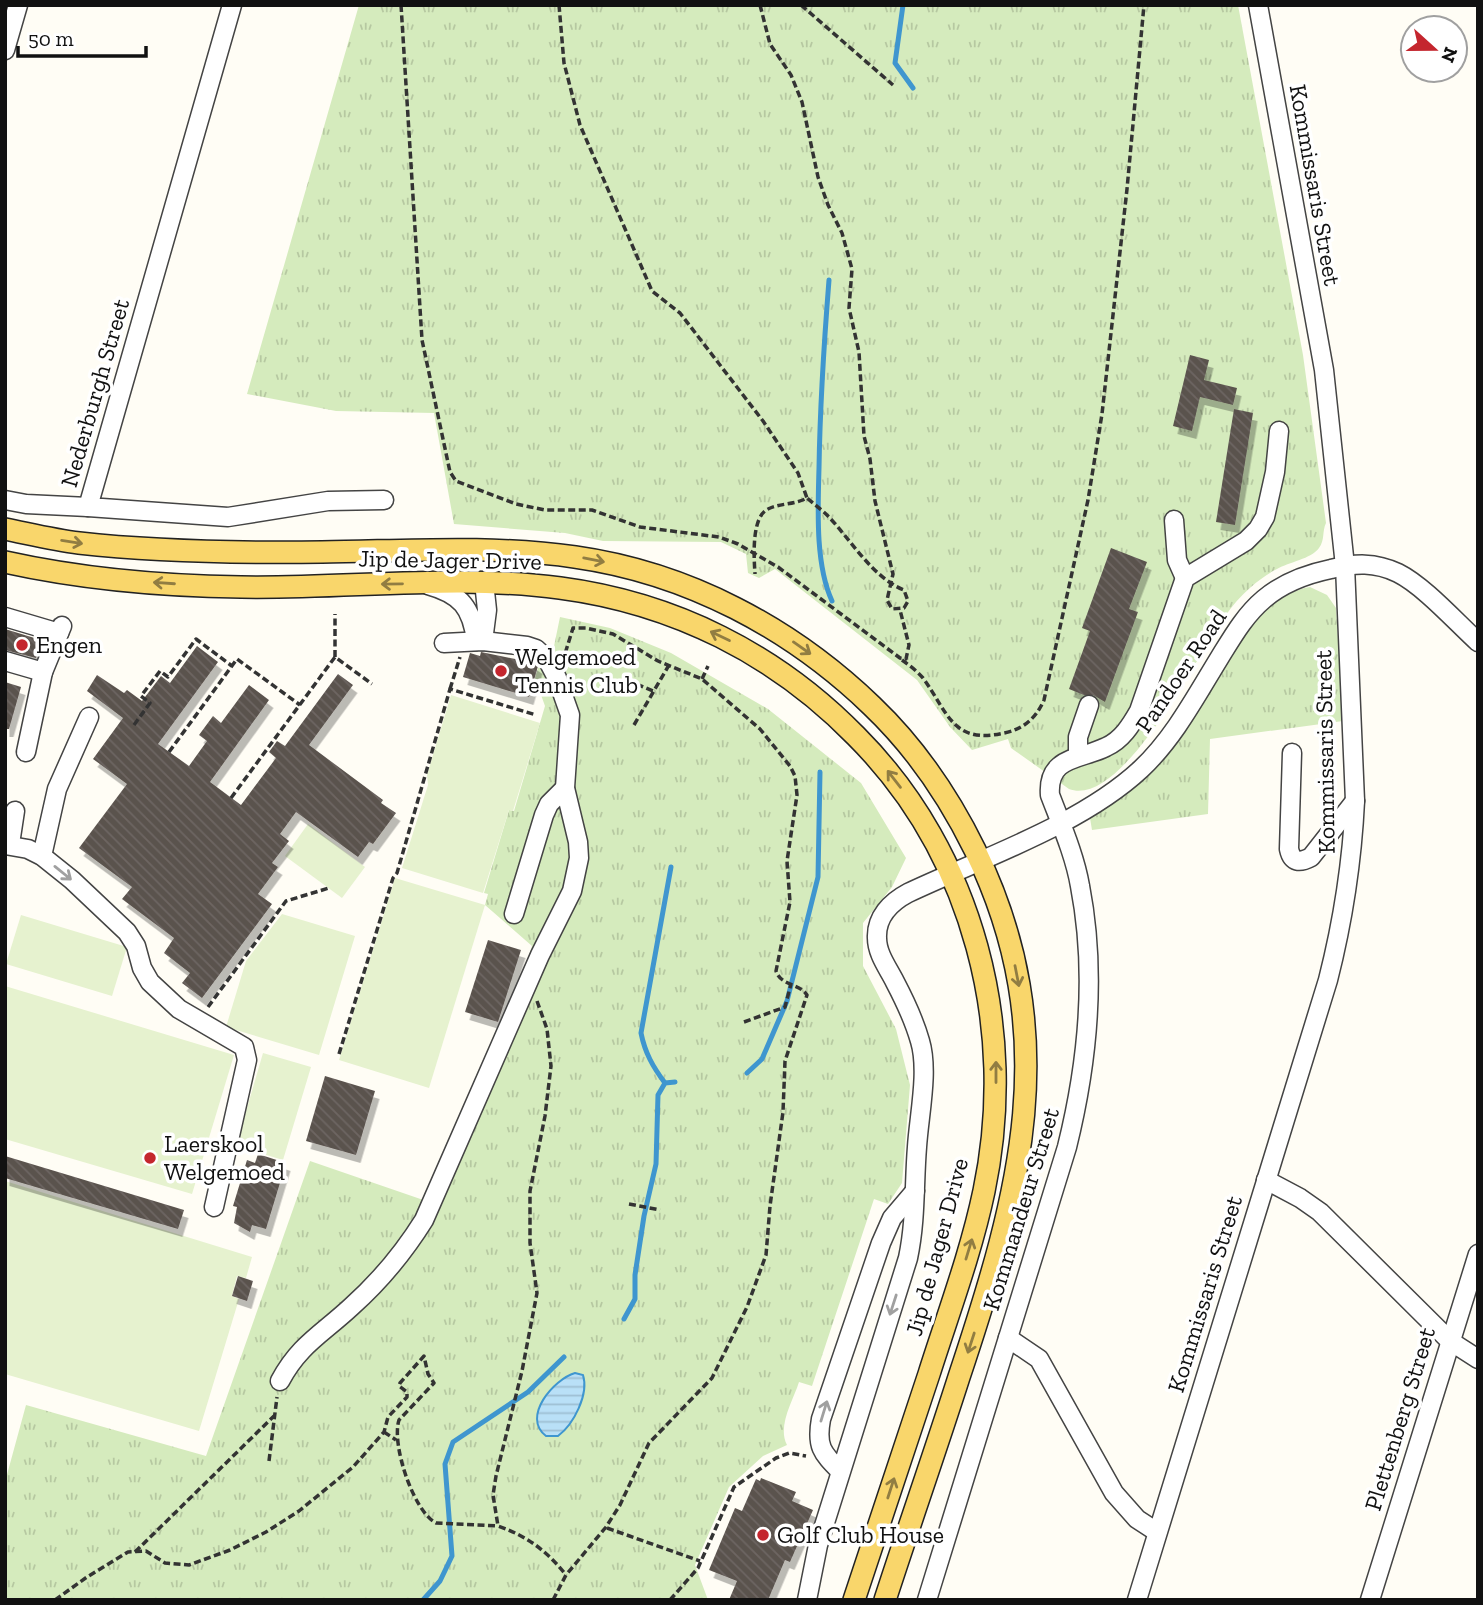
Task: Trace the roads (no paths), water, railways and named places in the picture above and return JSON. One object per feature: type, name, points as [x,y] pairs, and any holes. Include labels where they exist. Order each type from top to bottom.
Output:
[{"type":"main road","points":[[5,529],[74,542],[166,551],[272,552],[328,563],[459,562],[477,570],[484,582]]},
{"type":"main road","name":"Jip de Jager Drive","points":[[272,552],[454,549],[527,552],[576,557],[654,575],[726,603],[787,637],[844,680],[884,718],[945,796],[980,860],[1000,910],[1016,972],[1026,1036],[1027,1073],[1023,1135],[1011,1202],[994,1270],[885,1600]]},
{"type":"main road","name":"Jip de Jager Drive","points":[[5,562],[41,570],[121,579],[240,587],[484,582],[559,588],[631,601],[702,627],[771,665],[833,713],[881,763],[917,811],[950,874],[979,951],[990,1003],[996,1068],[995,1112],[988,1168],[971,1243],[854,1600]]},
{"type":"street","points":[[5,50],[18,5]]},
{"type":"street","name":"Nederburgh Street","points":[[232,5],[88,507],[228,517],[328,501],[384,500]]},
{"type":"street","name":"Kommissaris Street","points":[[1137,1600],[1338,944],[1350,872],[1355,801],[1345,566],[1324,370],[1258,5]]},
{"type":"street","points":[[1174,520],[1177,561],[1185,578],[1247,541],[1258,529],[1270,497],[1279,431]]},
{"type":"street","points":[[5,500],[26,504],[88,507]]},
{"type":"street","name":"Pandoer Road","points":[[807,1600],[818,1545],[908,1258],[914,1231],[924,1065],[921,1043],[911,1015],[881,957],[877,939],[886,910],[894,900],[1060,823],[1108,796],[1140,770],[1166,741],[1236,630],[1265,598],[1295,580],[1345,566],[1366,564],[1399,573],[1478,642]]},
{"type":"street","name":"Kommandeur Street","points":[[927,1600],[1067,1147],[1080,1094],[1087,1036],[1089,977],[1080,885],[1049,783],[1053,770],[1078,756],[1107,747],[1130,727],[1139,711],[1185,578]]},
{"type":"street","points":[[484,582],[487,610]]},
{"type":"street","points":[[421,583],[450,594],[464,605],[474,624],[474,641]]},
{"type":"street","points":[[474,641],[487,610],[520,584]]},
{"type":"street","points":[[5,617],[61,630],[43,672],[26,752]]},
{"type":"street","points":[[281,1381],[299,1351],[351,1307],[406,1249],[424,1220],[577,875],[578,842],[565,788],[570,715],[547,659],[536,649],[474,641],[444,643]]},
{"type":"street","points":[[5,661],[43,672]]},
{"type":"street","points":[[1078,756],[1078,737],[1089,705]]},
{"type":"street","points":[[42,856],[57,789],[89,718]]},
{"type":"street","points":[[1292,753],[1290,857],[1303,862],[1311,857],[1355,801]]},
{"type":"street","points":[[514,914],[544,815],[549,804],[565,788]]},
{"type":"street","points":[[15,811],[7,845],[27,849],[42,856],[72,880],[127,932],[136,946],[142,968],[150,982],[179,1009],[240,1043],[247,1053],[214,1207]]},
{"type":"street","points":[[1266,1180],[1320,1212],[1450,1341],[1478,1359]]},
{"type":"street","points":[[840,1472],[827,1458],[818,1439],[825,1407],[881,1243],[892,1218],[915,1191]]},
{"type":"street","name":"Plettenberg Street","points":[[1370,1600],[1478,1254]]},
{"type":"street","points":[[1008,1338],[1039,1359],[1114,1493],[1137,1519],[1157,1532]]},
{"type":"water","points":[[575,1373],[583,1375],[584,1383],[579,1408],[564,1431],[558,1436],[546,1436],[539,1428],[537,1419],[543,1400],[558,1383]]},
{"type":"waterway","points":[[903,5],[895,63],[913,88]]},
{"type":"waterway","points":[[829,280],[821,397],[818,518],[820,553],[832,601]]},
{"type":"waterway","points":[[747,1073],[762,1059],[787,1001],[818,877],[820,772]]},
{"type":"waterway","points":[[665,1083],[650,1060],[641,1033],[671,867]]},
{"type":"waterway","points":[[624,1319],[635,1299],[635,1275],[644,1216],[656,1164],[658,1095],[665,1083],[675,1082]]},
{"type":"waterway","points":[[423,1600],[440,1581],[452,1556],[445,1464],[453,1442],[528,1392],[564,1357]]},
{"type":"place","name":"Engen","points":[[22,645]]},
{"type":"place","name":"Welgemoed Tennis Club","points":[[501,671]]},
{"type":"place","name":"Laerskool Welgemoed","points":[[150,1158]]},
{"type":"place","name":"Golf Club House","points":[[763,1535]]}]
